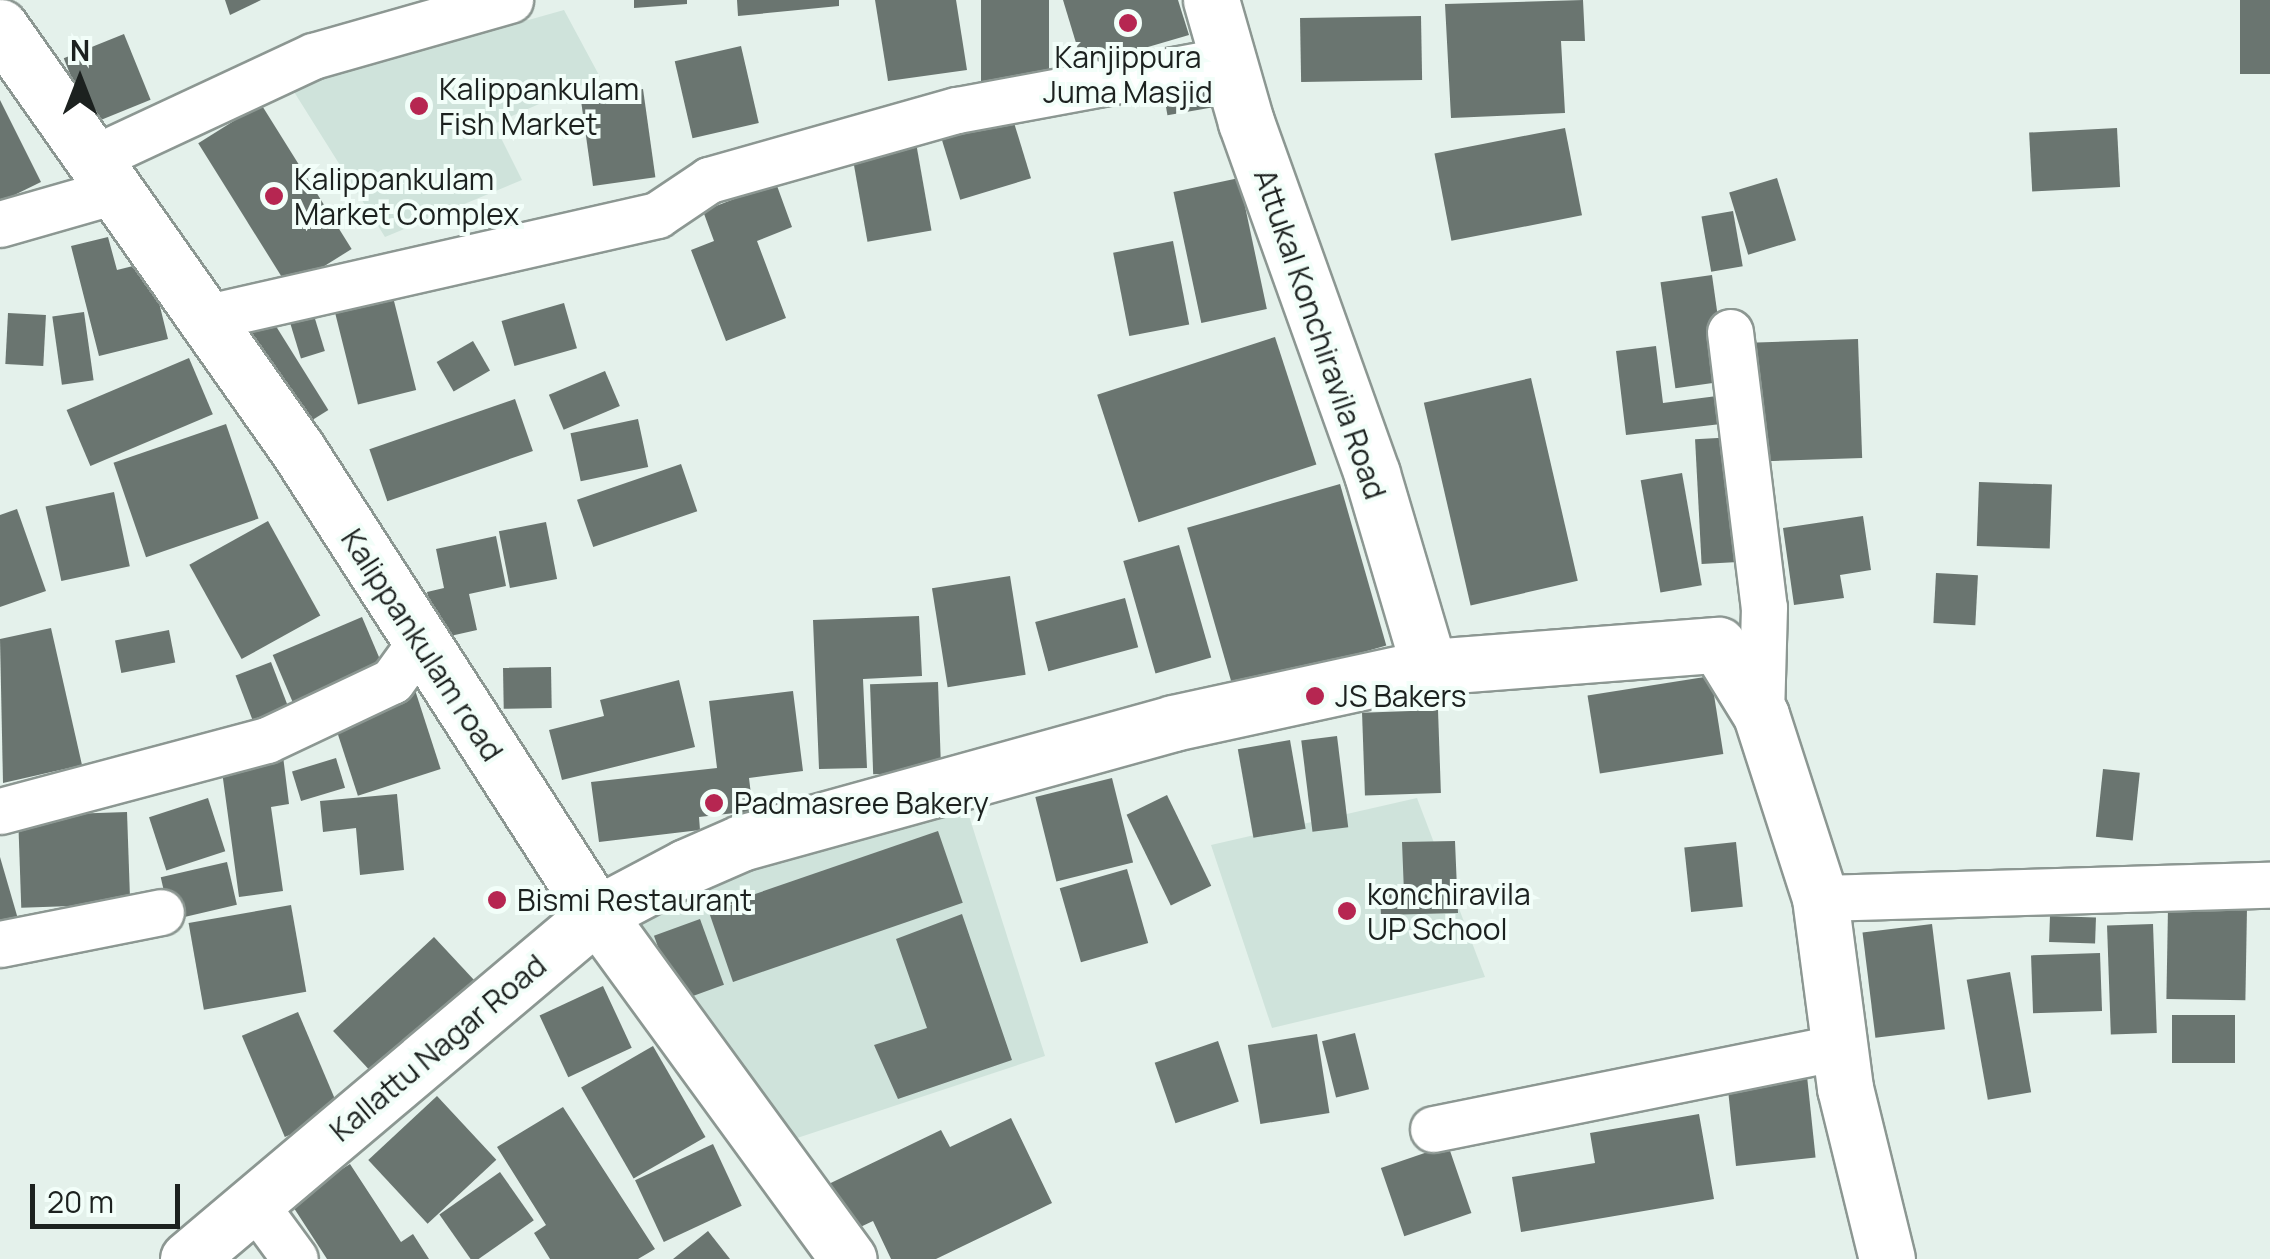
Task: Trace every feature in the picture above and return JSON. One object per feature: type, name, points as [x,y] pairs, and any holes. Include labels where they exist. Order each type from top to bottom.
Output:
[{"type":"street","points":[[0,224],[104,175],[313,56],[510,0]]},
{"type":"street","name":"Attukal Konchiravila Road","points":[[1211,0],[1227,60],[1372,474],[1428,668]]},
{"type":"street","name":"Kalippankulam road","points":[[0,27],[298,450],[597,914],[849,1259]]},
{"type":"street","points":[[204,318],[658,215],[710,180],[957,110],[1227,60]]},
{"type":"street","points":[[1730,332],[1764,607],[1761,715],[1820,898],[1840,1047],[1887,1259]]},
{"type":"street","points":[[0,811],[267,740],[392,681],[420,642]]},
{"type":"street","name":"Kallattu Nagar Road","points":[[188,1259],[597,914],[741,843],[1174,723],[1428,668],[1718,645],[1761,715]]},
{"type":"street","points":[[1820,898],[2270,885]]},
{"type":"street","points":[[0,944],[161,912]]},
{"type":"street","points":[[1433,1129],[1840,1047]]},
{"type":"street","points":[[254,1203],[295,1259]]},
{"type":"shaded area","name":"Kalippankulam Fish Market","points":[[564,10],[600,77],[494,124],[522,180],[385,237],[291,87]]},
{"type":"shaded area","name":"konchiravila UP School","points":[[1417,798],[1485,977],[1272,1028],[1211,845]]},
{"type":"shaded area","points":[[964,800],[1045,1056],[776,1145],[627,917],[709,875]]},
{"type":"building","points":[[225,0],[261,0],[230,15]]},
{"type":"building","points":[[634,0],[687,0],[687,4],[634,8]]},
{"type":"building","points":[[737,0],[839,0],[839,6],[738,16]]},
{"type":"building","points":[[875,0],[956,0],[967,70],[888,81]]},
{"type":"building","points":[[981,0],[1049,0],[1049,88],[981,88]]},
{"type":"building","points":[[1063,0],[1178,0],[1189,35],[1083,66]]},
{"type":"building","points":[[1583,0],[1585,41],[1561,41],[1565,113],[1451,118],[1445,4]]},
{"type":"building","points":[[2240,0],[2270,0],[2270,74],[2240,74]]},
{"type":"building","points":[[1421,16],[1422,80],[1301,82],[1300,18]]},
{"type":"building","points":[[124,34],[151,100],[90,124],[64,58]]},
{"type":"building","points":[[741,46],[759,123],[693,138],[675,61]]},
{"type":"building","points":[[1205,69],[1212,107],[1167,115],[1161,77]]},
{"type":"building","points":[[643,89],[655,177],[593,186],[581,98]]},
{"type":"building","points":[[0,100],[41,182],[0,202]]},
{"type":"building","name":"Kalippankulam Market Complex","points":[[261,104],[352,249],[289,288],[198,143]]},
{"type":"building","points":[[1012,116],[1031,178],[960,200],[941,138]]},
{"type":"building","points":[[1565,128],[1582,215],[1451,241],[1434,153]]},
{"type":"building","points":[[2117,128],[2120,187],[2032,192],[2029,133]]},
{"type":"building","points":[[915,137],[931,231],[867,242],[851,148]]},
{"type":"building","points":[[1239,178],[1267,309],[1201,323],[1173,192]]},
{"type":"building","points":[[1777,178],[1796,240],[1748,255],[1729,193]]},
{"type":"building","points":[[776,183],[792,227],[757,241],[786,318],[726,341],[691,250],[714,241],[703,211]]},
{"type":"building","points":[[1733,211],[1743,266],[1711,272],[1701,217]]},
{"type":"building","points":[[108,237],[117,270],[149,262],[168,339],[99,356],[71,246]]},
{"type":"building","points":[[1173,241],[1189,324],[1129,336],[1113,253]]},
{"type":"building","points":[[1712,275],[1727,381],[1675,388],[1661,282]]},
{"type":"building","points":[[392,293],[416,390],[358,405],[334,308]]},
{"type":"building","points":[[564,303],[577,348],[514,366],[502,321]]},
{"type":"building","points":[[312,309],[325,351],[301,358],[288,316]]},
{"type":"building","points":[[84,312],[94,380],[62,385],[52,316]]},
{"type":"building","points":[[8,313],[46,315],[43,366],[5,364]]},
{"type":"building","points":[[269,315],[328,410],[300,427],[241,332]]},
{"type":"building","points":[[1275,337],[1316,464],[1139,522],[1097,395]]},
{"type":"building","points":[[1858,339],[1862,458],[1753,462],[1749,343]]},
{"type":"building","points":[[473,341],[490,370],[454,391],[437,362]]},
{"type":"building","points":[[1656,346],[1663,403],[1717,396],[1721,424],[1626,435],[1616,351]]},
{"type":"building","points":[[189,358],[213,414],[90,466],[67,410]]},
{"type":"building","points":[[605,371],[620,406],[564,430],[549,395]]},
{"type":"building","points":[[1531,378],[1578,581],[1471,605],[1424,403]]},
{"type":"building","points":[[515,399],[533,451],[387,501],[369,449]]},
{"type":"building","points":[[638,419],[648,467],[581,481],[571,433]]},
{"type":"building","points":[[226,424],[259,519],[146,557],[113,463]]},
{"type":"building","points":[[1736,437],[1743,562],[1702,564],[1695,439]]},
{"type":"building","points":[[681,464],[697,511],[593,547],[577,500]]},
{"type":"building","points":[[1682,473],[1702,585],[1660,593],[1641,480]]},
{"type":"building","points":[[1979,482],[2052,485],[2050,549],[1977,546]]},
{"type":"building","points":[[1340,484],[1386,645],[1233,689],[1187,528]]},
{"type":"building","points":[[114,492],[130,566],[61,581],[46,507]]},
{"type":"building","points":[[17,509],[46,591],[0,607],[0,515]]},
{"type":"building","points":[[1863,516],[1871,570],[1840,575],[1844,598],[1794,605],[1783,528]]},
{"type":"building","points":[[268,521],[320,615],[242,659],[189,565]]},
{"type":"building","points":[[546,522],[557,579],[510,588],[499,531]]},
{"type":"building","points":[[496,536],[506,586],[469,594],[477,630],[437,639],[427,592],[444,588],[436,549]]},
{"type":"building","points":[[1179,545],[1211,657],[1155,673],[1123,561]]},
{"type":"building","points":[[1936,573],[1978,575],[1975,625],[1933,623]]},
{"type":"building","points":[[1010,576],[1026,675],[948,687],[932,588]]},
{"type":"building","points":[[1125,598],[1138,647],[1048,671],[1035,622]]},
{"type":"building","points":[[919,616],[922,676],[863,679],[867,768],[819,769],[813,620]]},
{"type":"building","points":[[362,617],[385,672],[296,710],[273,655]]},
{"type":"building","points":[[51,628],[82,765],[3,783],[0,639]]},
{"type":"building","points":[[169,630],[175,662],[121,673],[115,640]]},
{"type":"building","points":[[271,662],[293,720],[258,733],[236,676]]},
{"type":"building","points":[[551,667],[552,708],[504,709],[503,668]]},
{"type":"building","points":[[1711,676],[1723,754],[1600,774],[1588,696]]},
{"type":"building","points":[[679,680],[695,747],[562,780],[549,730],[604,716],[600,700]]},
{"type":"building","points":[[938,682],[941,772],[873,774],[870,684]]},
{"type":"building","points":[[415,690],[441,769],[358,796],[332,717]]},
{"type":"building","points":[[793,691],[803,771],[749,778],[753,811],[699,817],[700,830],[599,842],[591,782],[717,768],[709,701]]},
{"type":"building","points":[[1438,710],[1441,793],[1365,796],[1362,713]]},
{"type":"building","points":[[1337,736],[1348,827],[1312,832],[1301,740]]},
{"type":"building","points":[[1290,740],[1306,829],[1253,838],[1238,749]]},
{"type":"building","points":[[283,756],[289,804],[271,807],[283,891],[239,897],[221,764]]},
{"type":"building","points":[[336,758],[345,788],[301,801],[292,771]]},
{"type":"building","points":[[2103,769],[2140,773],[2133,840],[2096,837]]},
{"type":"building","points":[[1112,778],[1133,862],[1056,882],[1035,797]]},
{"type":"building","points":[[397,794],[404,870],[360,875],[356,828],[323,832],[320,801]]},
{"type":"building","points":[[1167,795],[1211,886],[1171,906],[1127,815]]},
{"type":"building","points":[[208,798],[225,851],[166,870],[149,817]]},
{"type":"building","points":[[127,812],[130,904],[21,908],[18,816]]},
{"type":"building","points":[[938,831],[963,903],[733,982],[708,910]]},
{"type":"building","points":[[1455,841],[1458,913],[1381,915],[1380,894],[1404,893],[1402,842]]},
{"type":"building","points":[[1736,842],[1743,907],[1691,912],[1684,847]]},
{"type":"building","points":[[0,857],[18,919],[0,924]]},
{"type":"building","points":[[227,862],[237,905],[171,920],[161,877]]},
{"type":"building","points":[[1127,869],[1148,943],[1081,962],[1060,888]]},
{"type":"building","points":[[291,905],[306,992],[204,1010],[189,923]]},
{"type":"building","points":[[2168,907],[2247,908],[2245,1000],[2166,999]]},
{"type":"building","points":[[962,914],[1012,1060],[898,1099],[874,1045],[927,1028],[896,939]]},
{"type":"building","points":[[2050,916],[2096,918],[2095,944],[2049,942]]},
{"type":"building","points":[[700,919],[724,985],[678,1002],[654,936]]},
{"type":"building","points":[[1932,924],[1945,1029],[1875,1038],[1863,933]]},
{"type":"building","points":[[2153,924],[2157,1033],[2111,1035],[2107,926]]},
{"type":"building","points":[[434,937],[482,989],[381,1083],[333,1031]]},
{"type":"building","points":[[2100,953],[2102,1011],[2033,1013],[2031,955]]},
{"type":"building","points":[[2010,972],[2031,1092],[1988,1100],[1967,980]]},
{"type":"building","points":[[603,986],[632,1048],[568,1077],[540,1016]]},
{"type":"building","points":[[298,1012],[341,1113],[285,1137],[242,1036]]},
{"type":"building","points":[[2172,1015],[2235,1015],[2235,1063],[2172,1063]]},
{"type":"building","points":[[1355,1033],[1369,1089],[1336,1098],[1322,1041]]},
{"type":"building","points":[[1317,1034],[1330,1113],[1260,1124],[1248,1045]]},
{"type":"building","points":[[1218,1041],[1239,1102],[1175,1123],[1155,1063]]},
{"type":"building","points":[[653,1046],[706,1137],[634,1178],[581,1088]]},
{"type":"building","points":[[1807,1076],[1816,1158],[1736,1166],[1727,1084]]},
{"type":"building","points":[[437,1096],[496,1160],[428,1224],[368,1160]]},
{"type":"building","points":[[563,1107],[655,1249],[638,1259],[550,1259],[534,1233],[546,1225],[497,1147]]},
{"type":"building","points":[[1699,1114],[1714,1199],[1521,1232],[1512,1177],[1595,1163],[1590,1133]]},
{"type":"building","points":[[1011,1118],[1052,1203],[936,1259],[891,1259],[873,1221],[835,1239],[812,1192],[941,1130],[950,1147]]},
{"type":"building","points":[[713,1144],[742,1206],[664,1242],[635,1180]]},
{"type":"building","points":[[1448,1145],[1471,1213],[1404,1236],[1381,1168]]},
{"type":"building","points":[[350,1164],[401,1242],[413,1234],[429,1259],[327,1259],[290,1202]]},
{"type":"building","points":[[500,1172],[534,1220],[479,1259],[471,1259],[439,1214]]},
{"type":"building","points":[[708,1231],[730,1259],[673,1259]]},
{"type":"place","name":"Kanjippura Juma Masjid","points":[[1128,23]]},
{"type":"place","name":"Kalippankulam Fish Market","points":[[419,106]]},
{"type":"place","name":"Kalippankulam Market Complex","points":[[274,196]]},
{"type":"place","name":"JS Bakers","points":[[1315,696]]},
{"type":"place","name":"Padmasree Bakery","points":[[714,803]]},
{"type":"place","name":"Bismi Restaurant","points":[[497,900]]},
{"type":"place","name":"konchiravila UP School","points":[[1347,911]]}]
